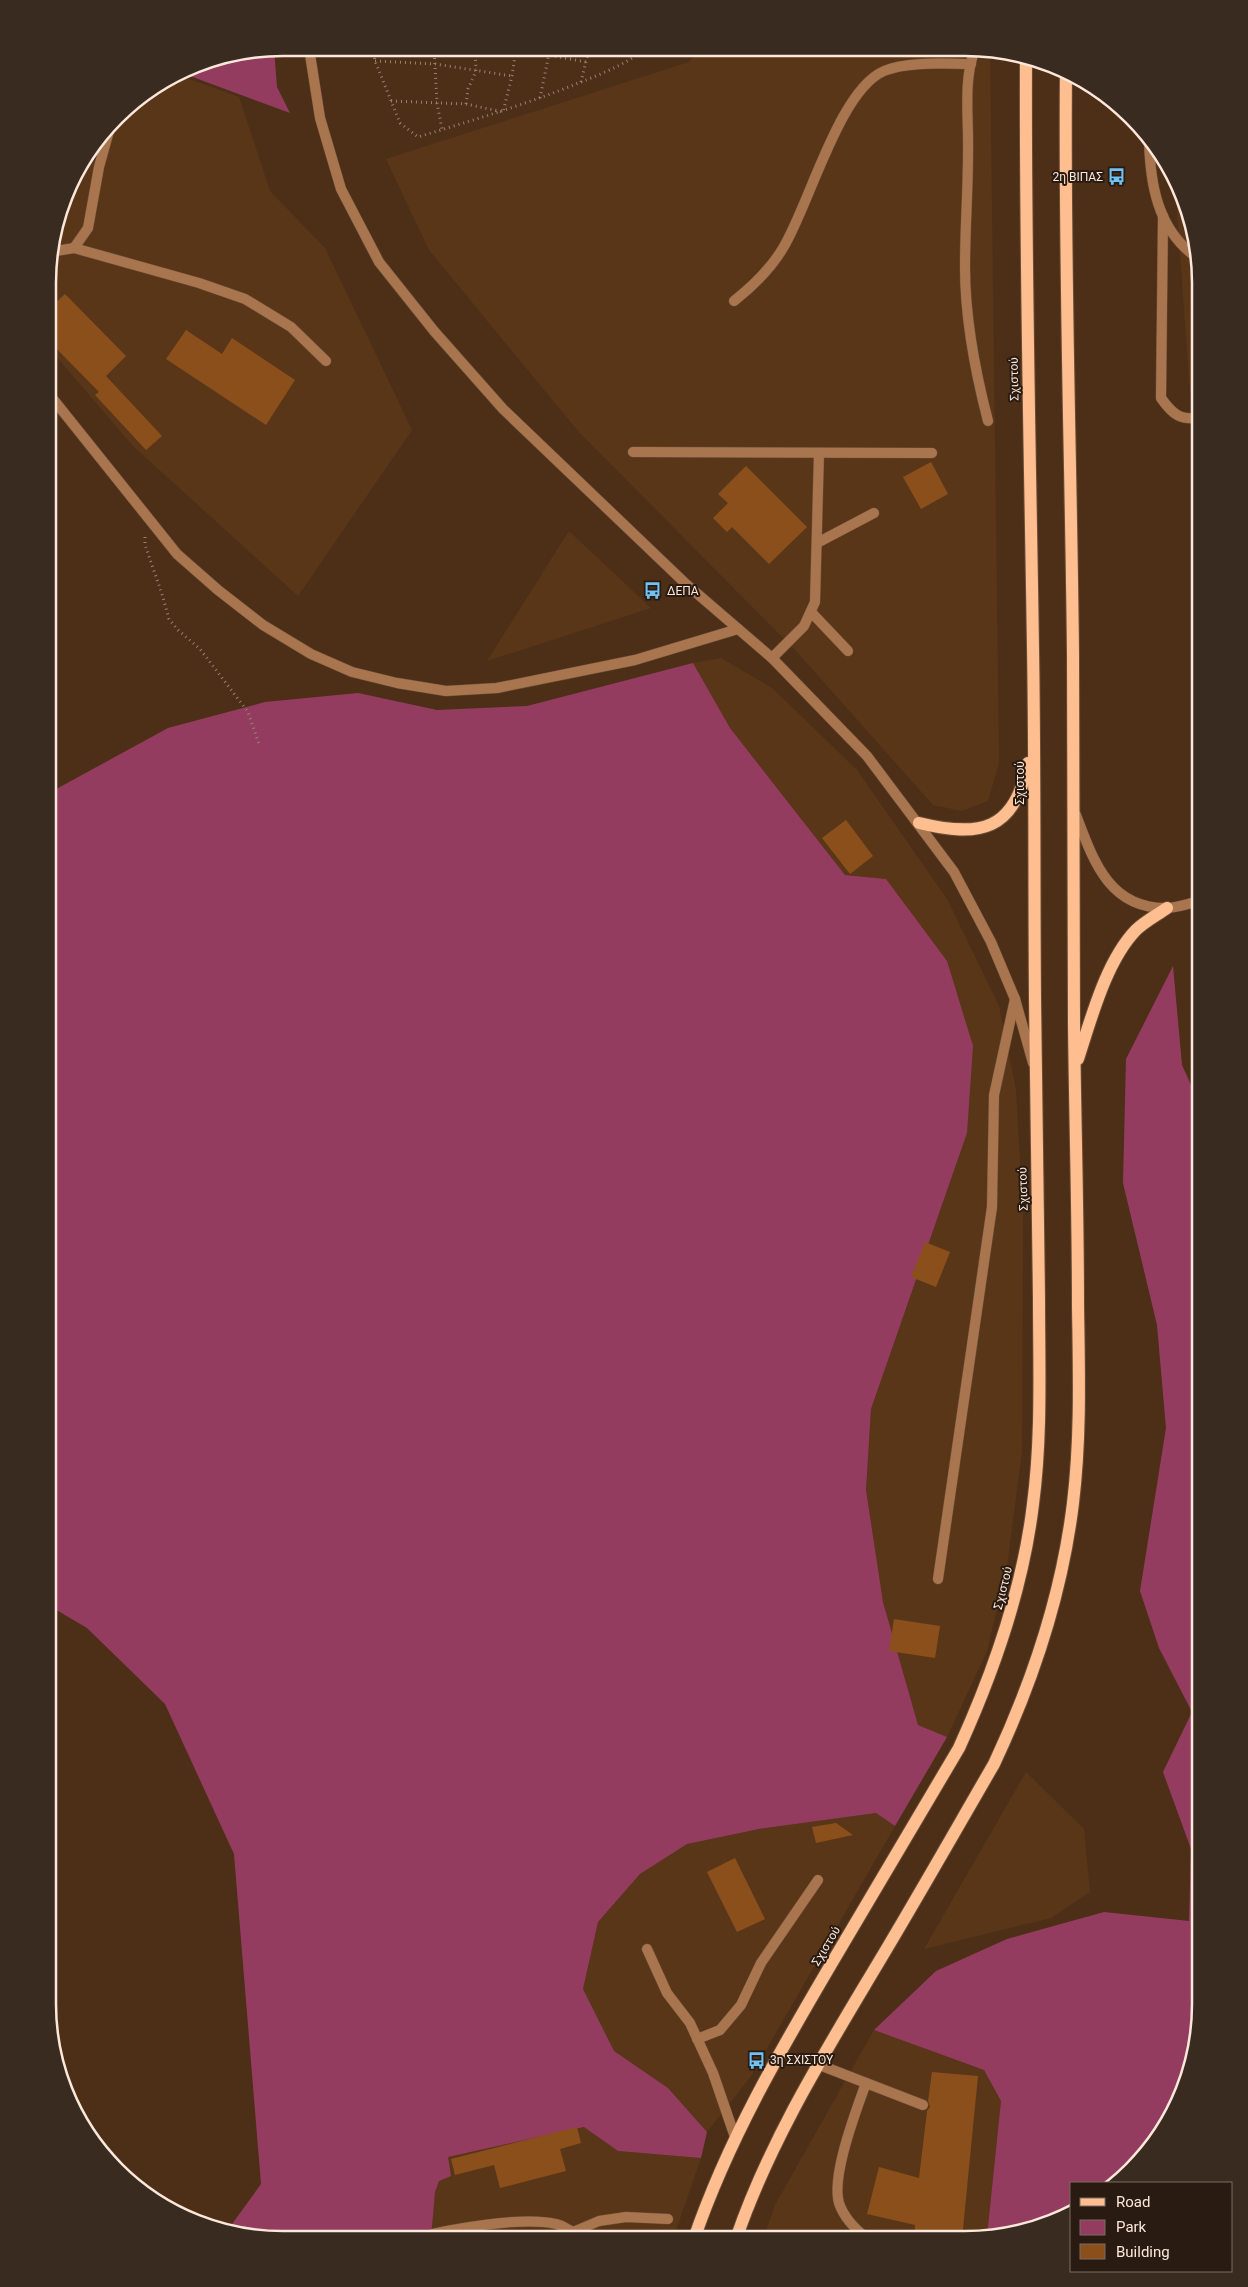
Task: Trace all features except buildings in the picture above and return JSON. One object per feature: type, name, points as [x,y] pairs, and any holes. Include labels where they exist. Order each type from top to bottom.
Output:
[{"type":"main road","name":"Σχιστού","points":[[697,2231],[735,2137],[785,2043],[958,1748],[975,1713],[1009,1618],[1022,1568],[1033,1505],[1038,1444],[1033,733],[1025,210],[1026,65]]},
{"type":"main road","points":[[739,2231],[762,2171],[818,2064],[994,1764],[1024,1696],[1048,1625],[1059,1581],[1073,1506],[1078,1444],[1073,654],[1065,208],[1066,81]]},
{"type":"main road","points":[[919,823],[943,829],[976,830],[1000,820],[1013,806],[1025,776],[1033,733]]},
{"type":"main road","points":[[1075,1071],[1100,992],[1110,970],[1136,930],[1167,908]]},
{"type":"street","points":[[310,56],[320,118],[341,189],[379,262],[434,331],[504,409],[686,584],[772,658],[867,756],[954,872],[991,942],[1014,999],[1035,1071]]},
{"type":"street","points":[[973,57],[968,77],[968,194],[965,268],[969,328],[988,421]]},
{"type":"street","points":[[734,301],[760,281],[783,248],[835,130],[862,88],[883,72],[920,64],[971,64]]},
{"type":"street","points":[[74,248],[88,228],[105,143]]},
{"type":"street","points":[[1149,152],[1155,198],[1163,216],[1177,237],[1189,250]]},
{"type":"street","points":[[1163,216],[1161,398],[1171,412],[1187,419],[1192,419]]},
{"type":"street","points":[[59,251],[74,248],[199,283],[245,299],[292,328],[326,362]]},
{"type":"street","points":[[56,403],[177,554],[218,590],[263,625],[310,654],[352,672],[397,683],[446,691],[497,688],[635,660],[738,629]]},
{"type":"street","points":[[633,452],[932,453]]},
{"type":"street","points":[[772,658],[804,626],[815,602],[818,453]]},
{"type":"street","points":[[816,544],[874,512]]},
{"type":"street","points":[[811,612],[848,651]]},
{"type":"street","points":[[1074,809],[1092,858],[1114,890],[1136,905],[1167,908],[1192,903]]},
{"type":"street","points":[[938,1578],[992,1207],[994,1094],[1014,999]]},
{"type":"street","points":[[697,2039],[720,2030],[741,2006],[761,1963],[818,1880]]},
{"type":"street","points":[[647,1949],[667,1993],[690,2023],[722,2096],[735,2137]]},
{"type":"street","points":[[818,2064],[922,2105]]},
{"type":"street","points":[[860,2231],[845,2216],[838,2201],[841,2168],[849,2133],[866,2083]]},
{"type":"street","points":[[581,2231],[599,2221],[626,2217],[668,2220]]},
{"type":"street","points":[[441,2231],[526,2222],[556,2224],[567,2231]]},
{"type":"path","points":[[374,56],[400,123],[418,136],[503,112],[581,82],[636,56]]},
{"type":"path","points":[[434,56],[436,103],[442,129]]},
{"type":"path","points":[[466,104],[468,89],[476,71],[475,56]]},
{"type":"path","points":[[503,112],[512,76],[514,56]]},
{"type":"path","points":[[540,98],[549,56]]},
{"type":"path","points":[[558,56],[586,62]]},
{"type":"path","points":[[581,82],[587,56]]},
{"type":"path","points":[[375,61],[435,64],[512,76]]},
{"type":"path","points":[[390,101],[466,104],[503,112]]},
{"type":"path","points":[[144,514],[145,545],[169,619],[178,630],[200,648],[248,712],[259,744]]},
{"type":"shaded area","points":[[694,56],[965,56],[990,58],[999,763],[988,801],[962,811],[933,805],[797,652],[578,431],[429,250],[386,159],[689,62]]},
{"type":"shaded area","points":[[187,78],[239,97],[270,191],[325,248],[412,430],[298,596],[132,445],[56,356],[58,254],[68,210],[87,170],[103,145],[145,103]]},
{"type":"shaded area","points":[[1176,202],[1184,225],[1191,268],[1192,392],[1190,392]]},
{"type":"shaded area","points":[[569,531],[651,608],[487,661]]},
{"type":"shaded area","points":[[721,658],[772,688],[857,770],[947,899],[999,1006],[1016,1090],[1023,1216],[1022,1452],[1007,1566],[987,1651],[947,1737],[918,1725],[883,1602],[866,1490],[871,1409],[967,1133],[886,879],[845,875],[730,728],[693,663]]},
{"type":"shaded area","points":[[1026,1772],[1084,1829],[1090,1892],[1051,1918],[924,1949]]},
{"type":"shaded area","points":[[876,1813],[895,1826],[751,2076],[707,2132],[668,2088],[614,2051],[583,1989],[598,1922],[640,1874],[687,1844],[759,1829]]},
{"type":"shaded area","points":[[874,2030],[984,2070],[1001,2101],[988,2229],[766,2231],[775,2205]]},
{"type":"shaded area","points":[[585,2127],[618,2151],[701,2158],[676,2231],[432,2231],[435,2192],[447,2157]]},
{"type":"green space","points":[[275,57],[277,87],[290,113],[191,76],[225,64],[254,58]]},
{"type":"green space","points":[[693,663],[730,728],[845,875],[886,879],[947,961],[973,1046],[967,1133],[871,1409],[866,1490],[883,1602],[918,1725],[947,1737],[895,1826],[876,1813],[759,1829],[687,1844],[640,1874],[598,1922],[583,1989],[614,2051],[668,2088],[707,2132],[701,2158],[618,2151],[584,2127],[448,2157],[451,2176],[439,2181],[435,2192],[432,2231],[283,2231],[254,2229],[232,2224],[261,2184],[234,1854],[165,1704],[87,1628],[56,1610],[56,789],[168,728],[265,702],[358,693],[437,710],[527,706]]},
{"type":"green space","points":[[1173,966],[1182,1065],[1192,1087],[1192,1712],[1159,1648],[1140,1591],[1166,1428],[1157,1325],[1123,1183],[1126,1059]]},
{"type":"green space","points":[[1192,1712],[1192,2004],[1190,2033],[1180,2077],[1161,2117],[1145,2142],[1105,2182],[1070,2182],[1070,2204],[1038,2219],[988,2229],[1001,2101],[984,2070],[874,2030],[936,1971],[1007,1939],[1104,1912],[1189,1921],[1191,1849],[1163,1772]]},
{"type":"place","name":"2η ΒΙΠΑΣ","points":[[1117,177]]},
{"type":"place","name":"ΔΕΠΑ","points":[[653,591]]},
{"type":"place","name":"3η ΣΧΙΣΤΟΥ","points":[[756,2060]]}]
